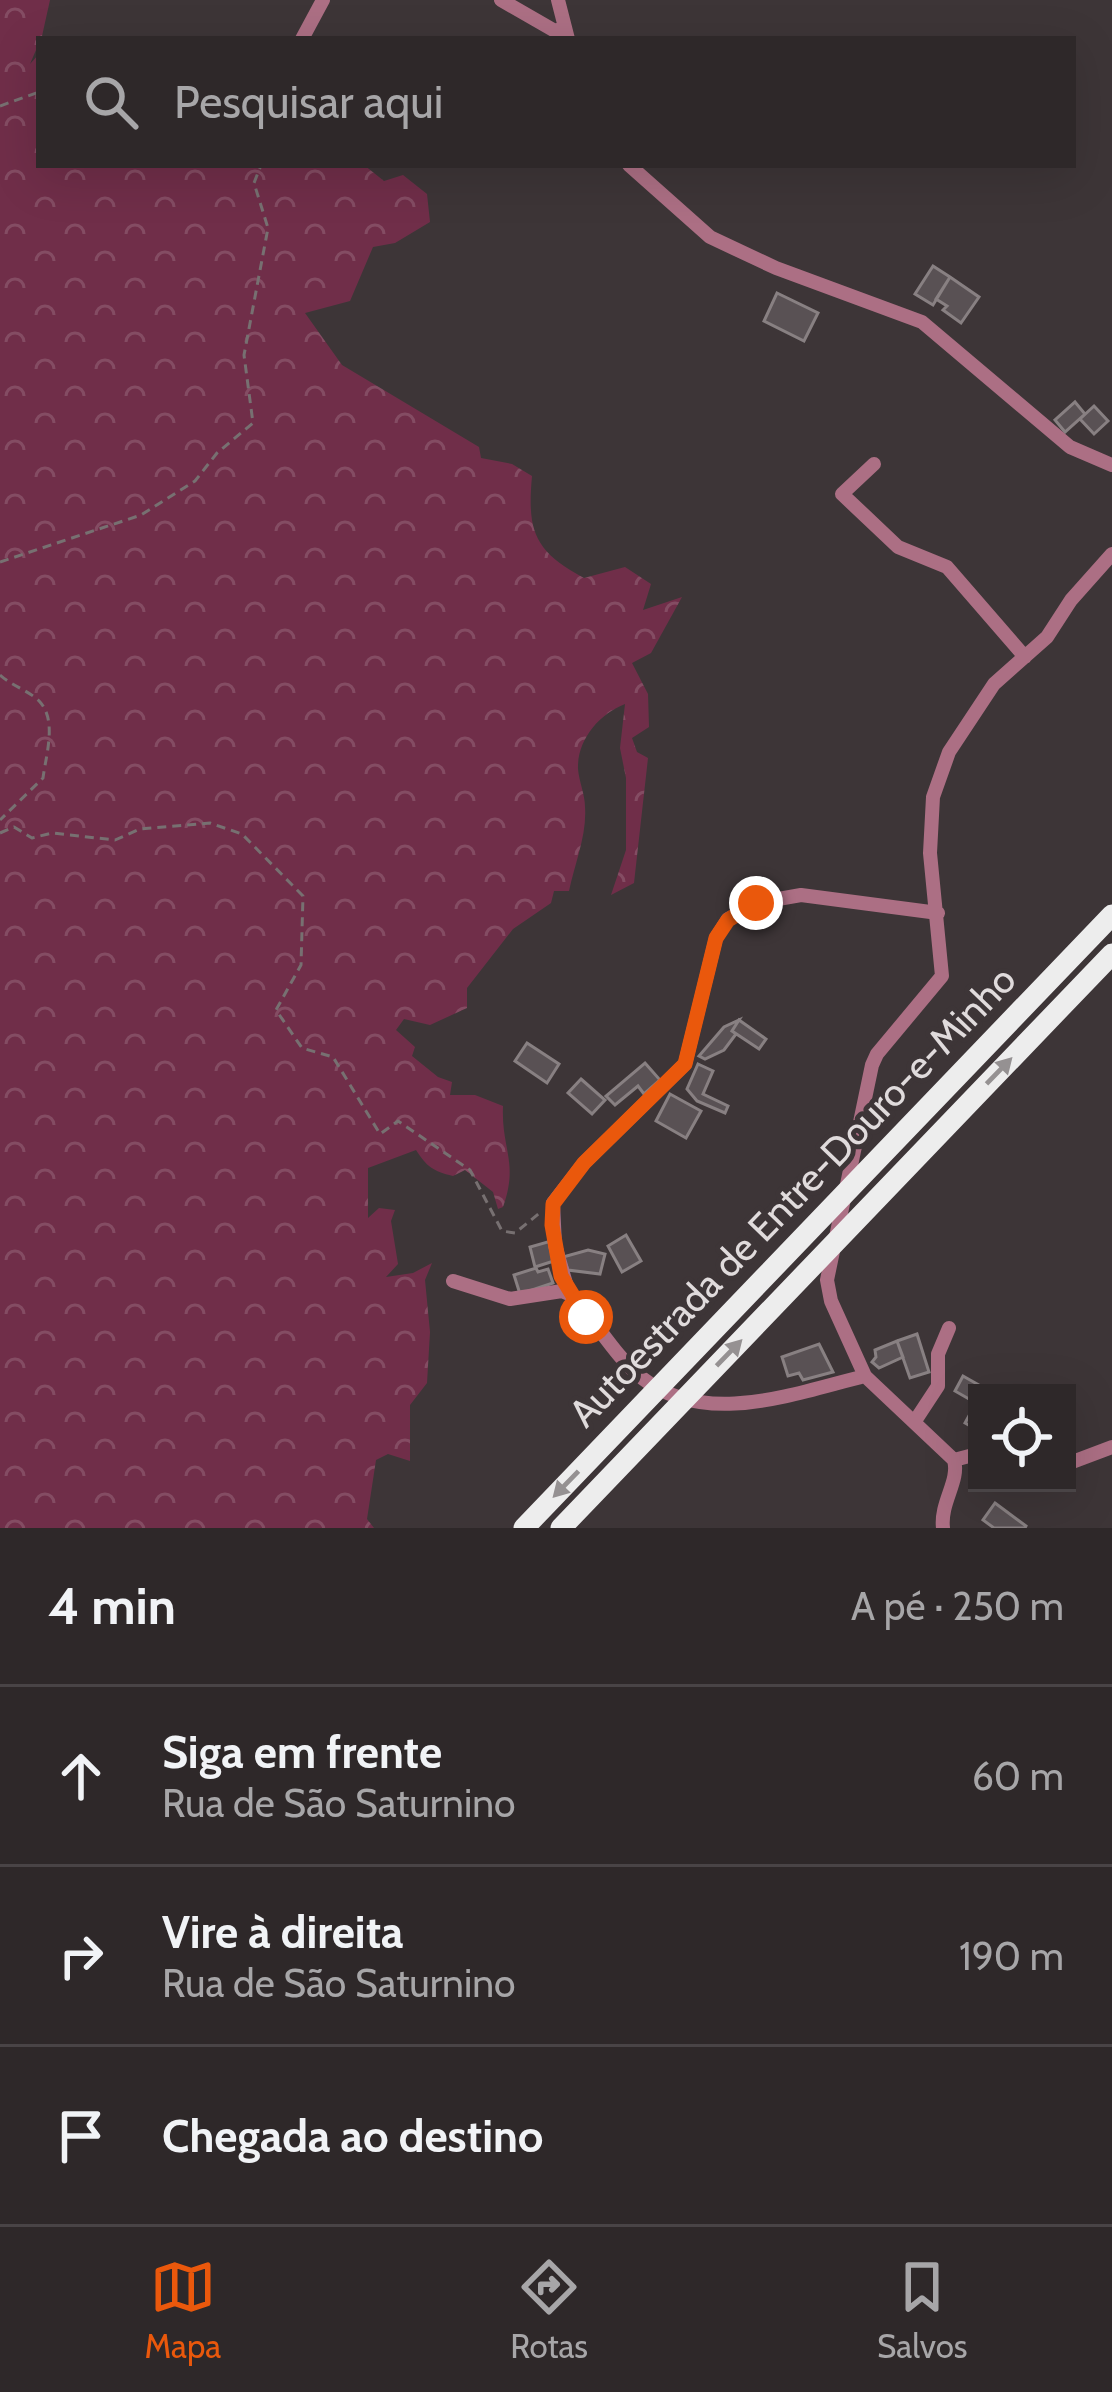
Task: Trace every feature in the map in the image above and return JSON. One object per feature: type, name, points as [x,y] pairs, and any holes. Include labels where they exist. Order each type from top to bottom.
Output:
[{"type":"highway","name":"Autoestrada de Entre-Douro-e-Minho","points":[[524,1528],[1112,915]]},
{"type":"highway","name":"Autoestrada de Entre-Douro-e-Minho","points":[[561,1528],[1112,954]]},
{"type":"street","points":[[304,36],[323,0]]},
{"type":"street","points":[[501,0],[566,33],[558,0]]},
{"type":"street","points":[[632,168],[710,237],[776,268],[922,322],[1070,447],[1112,465]]},
{"type":"street","points":[[874,464],[842,494],[898,548],[947,568],[1024,657]]},
{"type":"street","points":[[944,1528],[942,1504],[957,1472],[954,1460],[865,1376],[840,1323],[827,1280],[865,1087],[877,1054],[942,976],[930,854],[934,797],[950,752],[994,684],[1047,638],[1071,600],[1112,554]]},
{"type":"street","points":[[865,1376],[726,1406],[664,1391],[642,1378],[569,1294],[555,1245],[553,1204],[584,1163],[685,1064],[716,938],[728,920],[756,903],[801,895],[938,913]]},
{"type":"street","points":[[453,1281],[510,1299],[569,1294]]},
{"type":"street","points":[[915,1420],[938,1386],[938,1354],[949,1328]]},
{"type":"street","points":[[1076,1461],[1112,1447]]},
{"type":"street","points":[[954,1460],[968,1456]]},
{"type":"path","points":[[0,106],[36,93]]},
{"type":"path","points":[[0,562],[141,515],[195,481],[253,423],[244,355],[268,228],[254,183],[260,168]]},
{"type":"path","points":[[0,675],[38,699],[49,718],[44,778],[0,820]]},
{"type":"path","points":[[0,833],[14,827],[32,838],[52,833],[115,840],[140,829],[210,823],[242,834],[303,896],[301,965],[276,1010],[302,1048],[333,1057],[380,1134],[398,1121],[470,1170],[502,1231],[515,1233],[553,1204]]},
{"type":"green space","points":[[0,0],[50,0],[30,64],[36,57],[36,168],[368,168],[384,181],[403,175],[427,194],[430,222],[395,243],[373,247],[350,301],[305,313],[342,365],[479,447],[481,458],[512,464],[532,476],[531,511],[537,538],[567,568],[584,578],[625,567],[651,584],[643,610],[682,597],[651,653],[632,663],[648,694],[649,727],[632,738],[637,752],[648,758],[634,883],[611,895],[626,850],[626,778],[620,748],[625,704],[598,721],[581,748],[578,769],[585,818],[569,891],[554,891],[551,903],[513,929],[467,988],[467,1008],[430,1025],[404,1019],[396,1030],[415,1047],[412,1056],[452,1082],[450,1095],[475,1095],[503,1106],[510,1167],[508,1192],[498,1209],[493,1192],[465,1170],[453,1176],[440,1172],[416,1150],[368,1168],[368,1218],[379,1208],[395,1210],[391,1221],[398,1264],[386,1277],[413,1273],[432,1263],[425,1280],[430,1332],[427,1383],[410,1405],[410,1461],[388,1454],[376,1460],[367,1519],[374,1528],[0,1528]]},
{"type":"building","points":[[933,266],[950,277],[933,305],[915,294]]},
{"type":"building","points":[[950,277],[979,297],[961,323],[936,299]]},
{"type":"building","points":[[777,293],[818,313],[804,341],[764,321]]},
{"type":"building","points":[[1075,402],[1085,414],[1065,432],[1055,420]]},
{"type":"building","points":[[1094,406],[1108,421],[1094,434],[1080,419]]},
{"type":"building","points":[[739,1020],[724,1050],[705,1059],[699,1056],[724,1027]]},
{"type":"building","points":[[739,1020],[766,1039],[759,1049],[732,1031]]},
{"type":"building","points":[[527,1043],[559,1064],[547,1083],[515,1061]]},
{"type":"building","points":[[645,1063],[660,1080],[644,1094],[638,1086],[615,1105],[606,1096]]},
{"type":"building","points":[[698,1064],[713,1071],[703,1094],[728,1106],[725,1113],[697,1101],[687,1089]]},
{"type":"building","points":[[581,1079],[605,1100],[592,1114],[568,1093]]},
{"type":"building","points":[[670,1094],[701,1111],[686,1138],[656,1121]]},
{"type":"building","points":[[626,1235],[641,1261],[622,1272],[608,1246]]},
{"type":"building","points":[[551,1241],[557,1260],[535,1267],[530,1247]]},
{"type":"building","points":[[588,1250],[605,1254],[600,1274],[568,1270],[563,1257]]},
{"type":"building","points":[[536,1268],[538,1272],[548,1269],[553,1283],[520,1294],[514,1275]]},
{"type":"building","points":[[917,1334],[929,1372],[910,1378],[897,1341]]},
{"type":"building","points":[[897,1341],[903,1357],[879,1368],[872,1362],[875,1350]]},
{"type":"building","points":[[819,1344],[833,1372],[803,1380],[799,1373],[788,1376],[782,1357]]},
{"type":"building","points":[[963,1376],[977,1384],[968,1384],[968,1398],[955,1391]]},
{"type":"building","points":[[995,1503],[1025,1528],[994,1528],[983,1520]]},
{"type":"route","points":[[586,1317],[561,1276],[553,1204],[584,1163],[685,1064],[716,938],[728,920],[756,903]]}]
